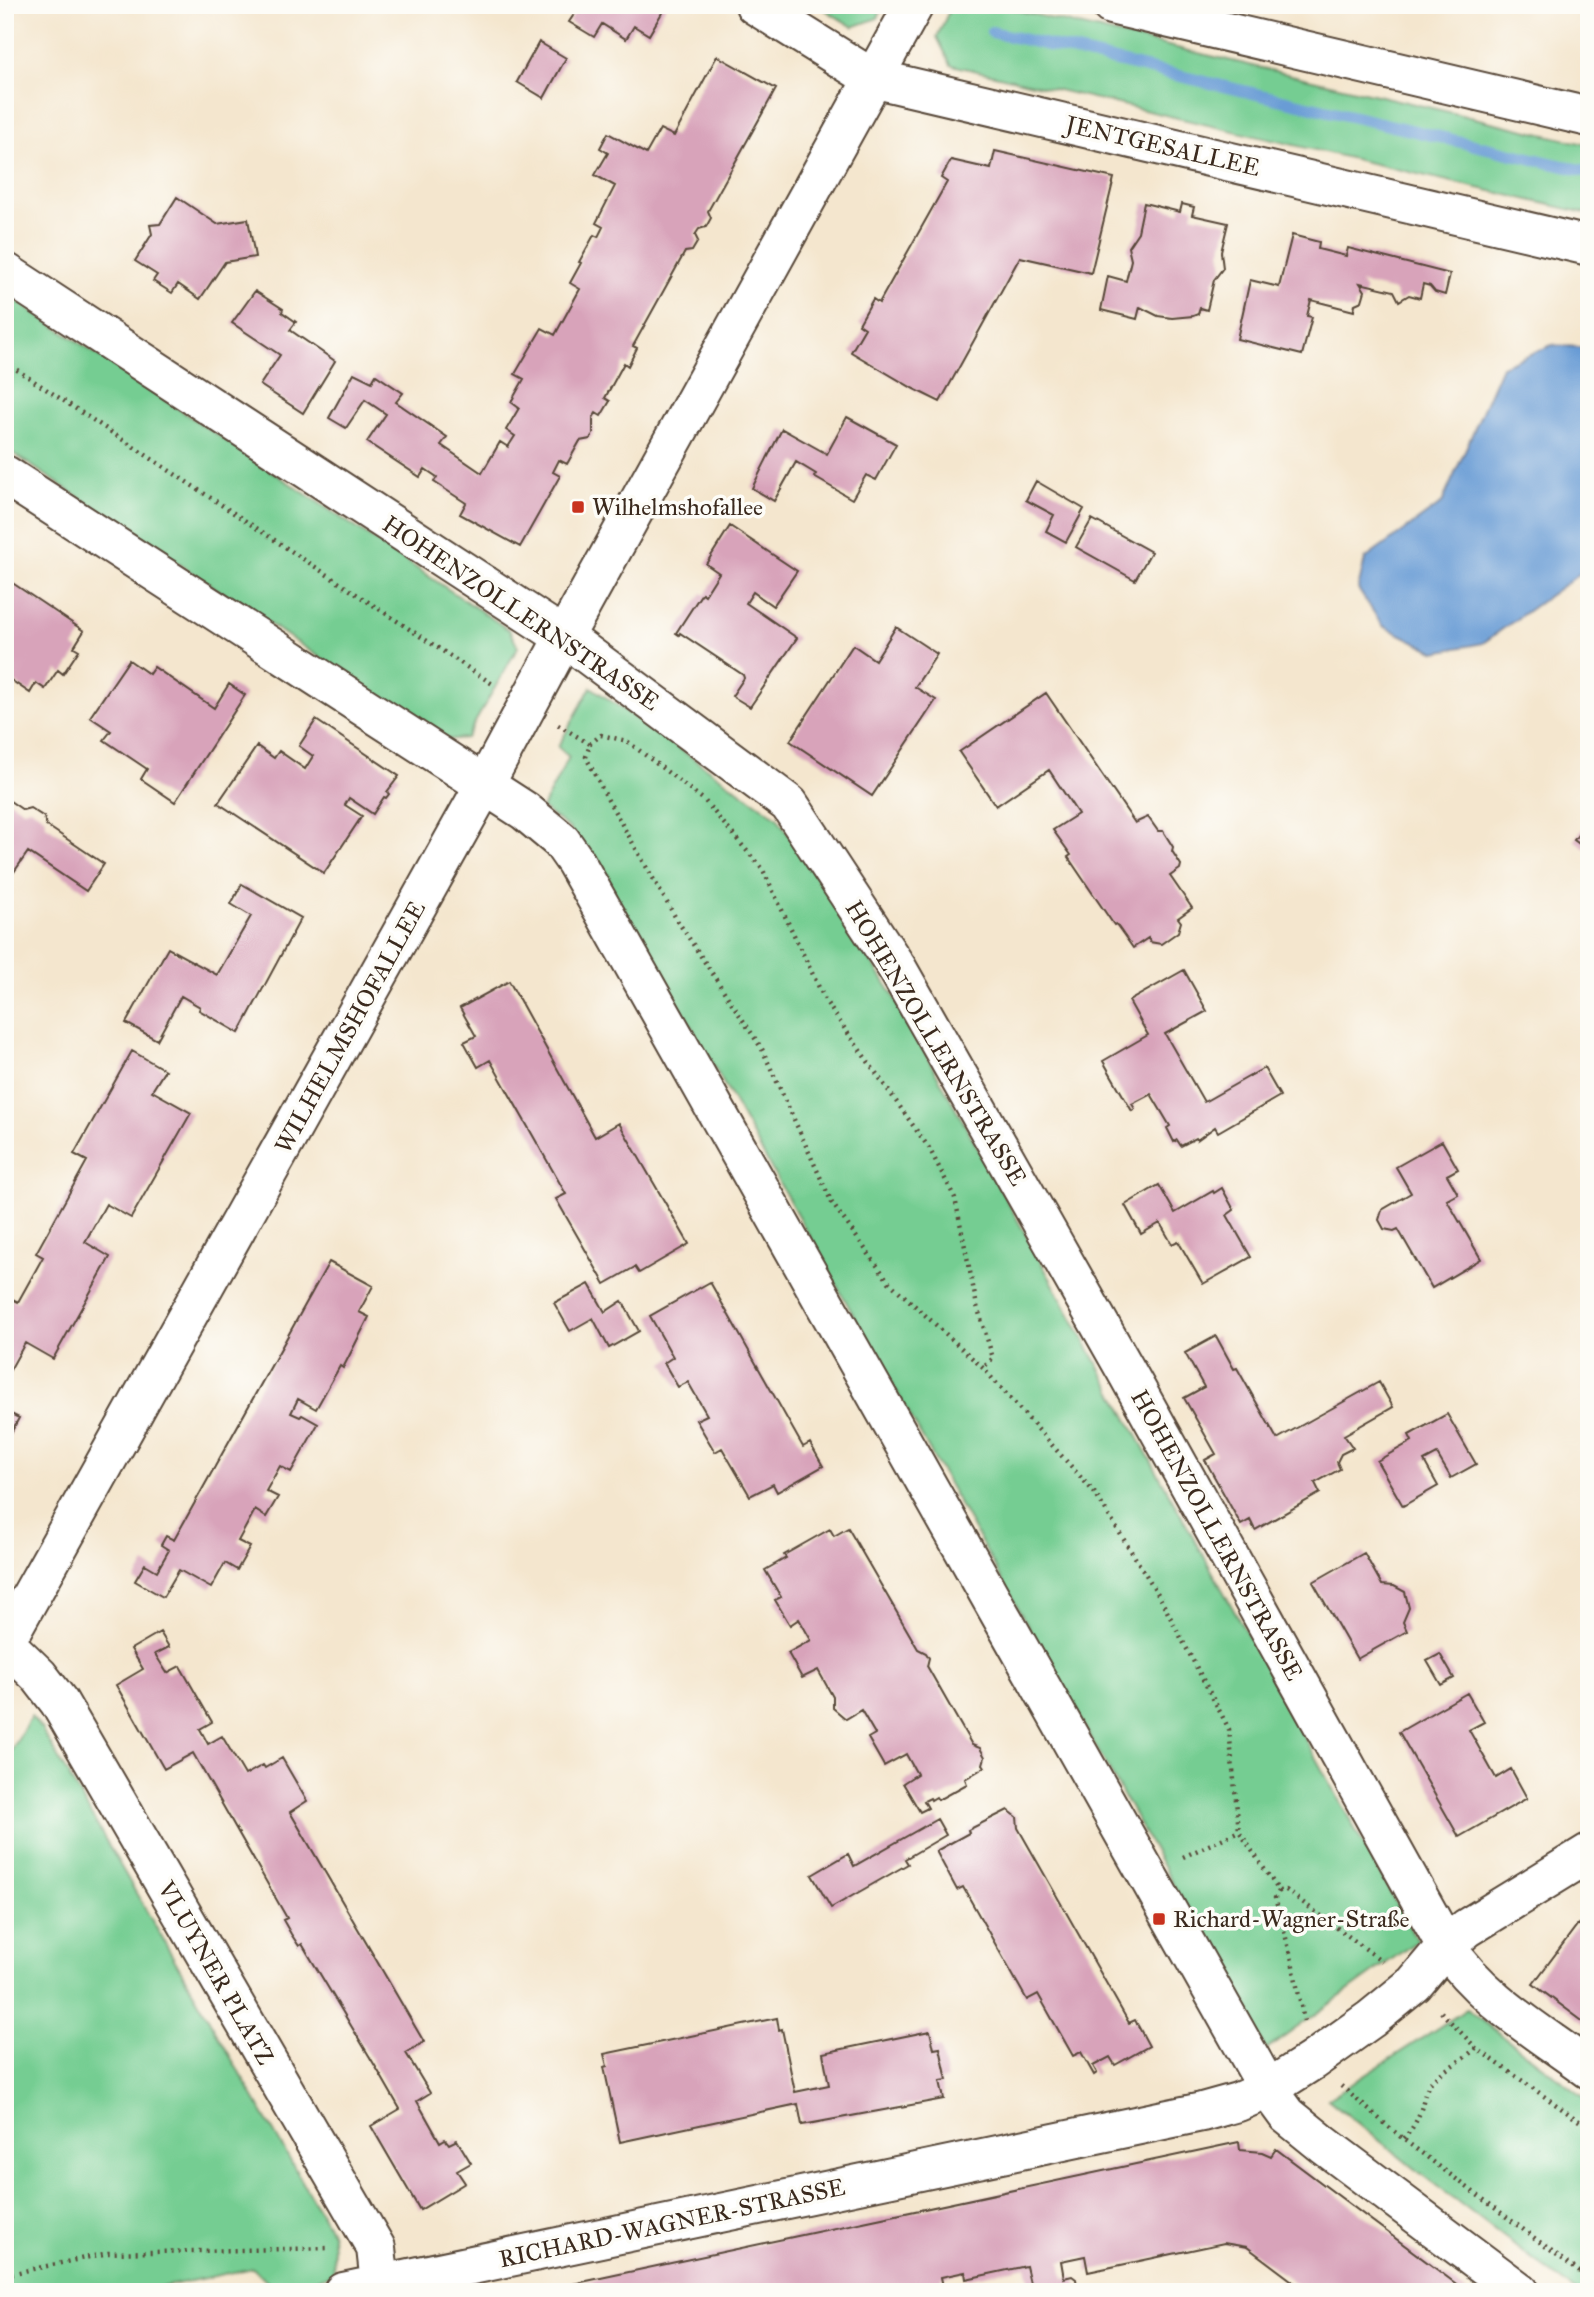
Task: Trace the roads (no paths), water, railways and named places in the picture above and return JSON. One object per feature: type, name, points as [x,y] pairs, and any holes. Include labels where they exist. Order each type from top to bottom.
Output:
[{"type":"street","name":"JENTGESALLEE","points":[[755,5],[872,78],[1589,246]]},
{"type":"street","name":"WILHELMSHOFALLEE","points":[[5,1643],[484,786],[564,636],[914,5]]},
{"type":"street","points":[[1111,5],[1589,117]]},
{"type":"street","name":"HOHENZOLLERNSTRASSE","points":[[5,272],[564,636],[789,804],[903,979],[1125,1369],[1446,1946],[1478,1987],[1589,2069]]},
{"type":"street","points":[[5,475],[541,823],[561,842],[575,861],[1268,2090],[1287,2115],[1520,2292]]},
{"type":"street","name":"VLUYNER PLATZ","points":[[5,1643],[39,1676],[59,1702],[382,2274]]},
{"type":"street","name":"RICHARD-WAGNER-STRASSE","points":[[382,2274],[1202,2112],[1238,2102],[1268,2090],[1371,2019],[1414,1984],[1446,1946],[1467,1928],[1589,1853]]},
{"type":"street","points":[[343,2292],[382,2274]]},
{"type":"water","points":[[1552,345],[1589,348],[1589,567],[1483,643],[1436,652],[1383,626],[1358,589],[1365,559],[1442,503],[1502,366]]},
{"type":"waterway","points":[[992,32],[1589,172]]},
{"type":"place","name":"Wilhelmshofallee","points":[[578,507]]},
{"type":"place","name":"Richard-Wagner-Straße","points":[[1159,1919]]}]
